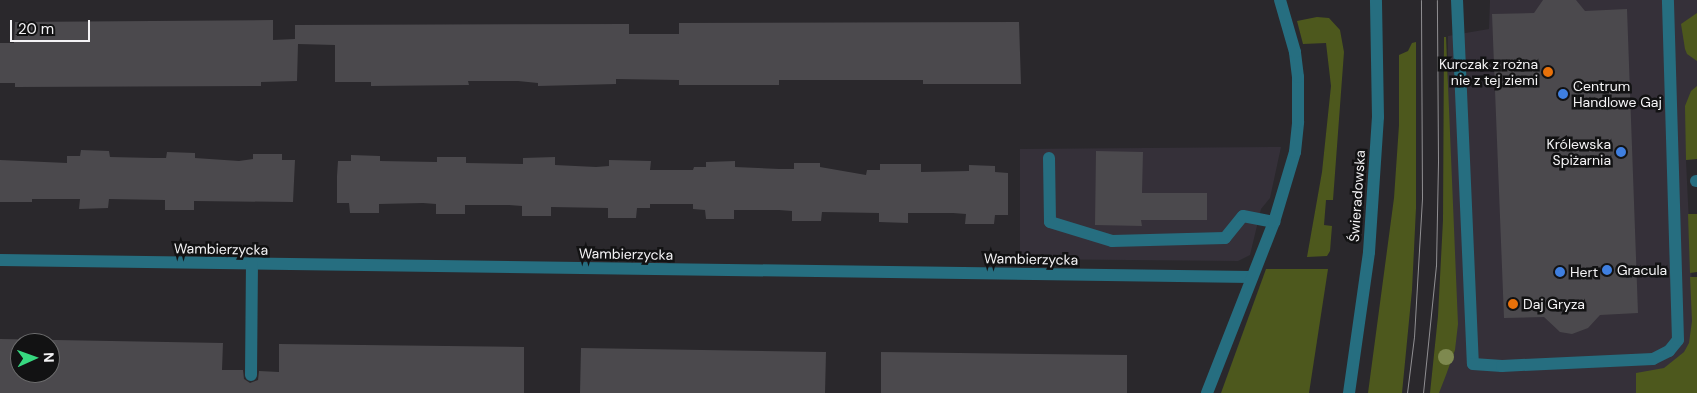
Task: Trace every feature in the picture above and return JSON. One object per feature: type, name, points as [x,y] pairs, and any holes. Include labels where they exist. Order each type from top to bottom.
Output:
[{"type":"street","points":[[1208,393],[1274,222],[1295,152],[1298,122],[1296,52],[1280,0]]},
{"type":"street","name":"Świeradowska","points":[[1349,393],[1369,252],[1378,117],[1376,0]]},
{"type":"street","points":[[1456,0],[1473,364],[1502,366],[1653,359],[1669,350],[1678,340],[1668,0]]},
{"type":"street","points":[[1049,158],[1050,222],[1112,241],[1225,238],[1243,216],[1274,222]]},
{"type":"street","name":"Wambierzycka","points":[[0,260],[1252,277]]},
{"type":"street","points":[[251,375],[252,264]]},
{"type":"shaded area","points":[[1490,0],[1697,0],[1697,159],[1686,160],[1697,393],[1437,393],[1447,335],[1448,36],[1489,29]]},
{"type":"shaded area","points":[[1281,147],[1270,198],[1261,209],[1250,255],[1238,261],[1020,259],[1020,149]]},
{"type":"green space","points":[[1697,13],[1697,61],[1687,54],[1681,24]]},
{"type":"green space","points":[[1317,17],[1329,18],[1340,30],[1344,52],[1333,200],[1326,200],[1324,225],[1332,226],[1330,251],[1327,256],[1307,257],[1322,172],[1331,86],[1326,43],[1303,44],[1297,21]]},
{"type":"green space","points":[[1444,37],[1446,37],[1458,324],[1455,350],[1439,393],[1430,393],[1438,316],[1443,220]]},
{"type":"green space","points":[[1416,42],[1416,208],[1412,290],[1402,393],[1368,393],[1394,198],[1399,125],[1399,55],[1408,51],[1412,43]]},
{"type":"green space","points":[[1697,86],[1697,159],[1686,160],[1685,106],[1691,91]]},
{"type":"green space","points":[[1688,214],[1697,214],[1697,272],[1690,273]]},
{"type":"green space","points":[[1266,269],[1328,269],[1309,393],[1221,393]]},
{"type":"green space","points":[[1690,277],[1697,277],[1697,393],[1636,393],[1636,373],[1664,368],[1684,352],[1689,343],[1692,321]]},
{"type":"building","name":"Centrum Handlowe Gaj","points":[[1543,0],[1576,0],[1585,11],[1627,9],[1638,313],[1600,315],[1588,328],[1572,334],[1560,332],[1544,317],[1504,318],[1492,14],[1534,13]]},
{"type":"building","points":[[273,20],[273,40],[295,39],[295,25],[629,24],[629,34],[679,34],[679,23],[1019,22],[1021,84],[923,84],[923,80],[779,80],[779,85],[679,85],[679,80],[616,79],[616,84],[538,86],[538,83],[518,81],[468,81],[469,85],[371,86],[371,82],[335,82],[335,45],[298,44],[297,81],[261,82],[261,86],[15,87],[15,83],[0,83],[0,43],[14,43],[15,22]]},
{"type":"building","points":[[81,150],[109,151],[110,157],[166,158],[167,152],[195,153],[195,158],[239,161],[253,159],[253,154],[282,154],[282,160],[295,160],[293,202],[194,201],[194,210],[165,210],[165,200],[109,199],[108,208],[79,209],[80,199],[32,199],[32,202],[0,202],[0,160],[67,163],[67,156],[80,156]]},
{"type":"building","points":[[1096,151],[1143,152],[1142,193],[1207,193],[1207,220],[1141,220],[1142,226],[1095,225]]},
{"type":"building","points":[[351,155],[380,156],[380,161],[437,162],[437,157],[466,157],[466,163],[523,164],[523,158],[555,157],[555,165],[596,167],[609,166],[609,160],[651,161],[650,170],[693,170],[694,167],[706,167],[706,162],[735,161],[735,167],[779,169],[794,169],[794,163],[820,163],[820,167],[866,175],[867,170],[880,170],[880,164],[921,164],[921,172],[969,171],[969,165],[995,166],[995,172],[1008,173],[1008,215],[995,215],[994,224],[965,224],[966,214],[953,213],[908,213],[908,223],[879,222],[879,213],[822,212],[821,221],[792,221],[792,211],[779,210],[734,210],[734,219],[706,219],[705,210],[693,209],[693,204],[650,204],[650,208],[637,208],[636,218],[608,218],[608,208],[551,207],[551,216],[522,216],[522,206],[465,205],[465,214],[436,214],[436,204],[423,203],[379,204],[379,213],[350,213],[349,203],[337,203],[337,176],[338,161],[351,161]]},
{"type":"building","points":[[0,339],[10,339],[10,383],[60,383],[60,340],[223,343],[222,370],[243,370],[244,379],[250,383],[258,380],[259,371],[279,372],[279,344],[524,347],[524,393],[0,393]]},
{"type":"building","points":[[581,348],[826,352],[825,393],[580,393]]},
{"type":"building","points":[[881,352],[1127,355],[1127,393],[881,393]]},
{"type":"tram line","points":[[1407,393],[1414,337],[1422,198],[1421,0]]},
{"type":"tram line","points":[[1423,393],[1436,266],[1438,161],[1437,0]]},
{"type":"place","name":"Kurczak z rożna nie z tej ziemi","points":[[1548,72]]},
{"type":"place","name":"Centrum Handlowe Gaj","points":[[1563,94]]},
{"type":"place","name":"Królewska Spiżarnia","points":[[1621,152]]},
{"type":"place","name":"Gracula","points":[[1607,270]]},
{"type":"place","name":"Hert","points":[[1560,272]]},
{"type":"place","name":"Daj Gryza","points":[[1513,304]]}]
